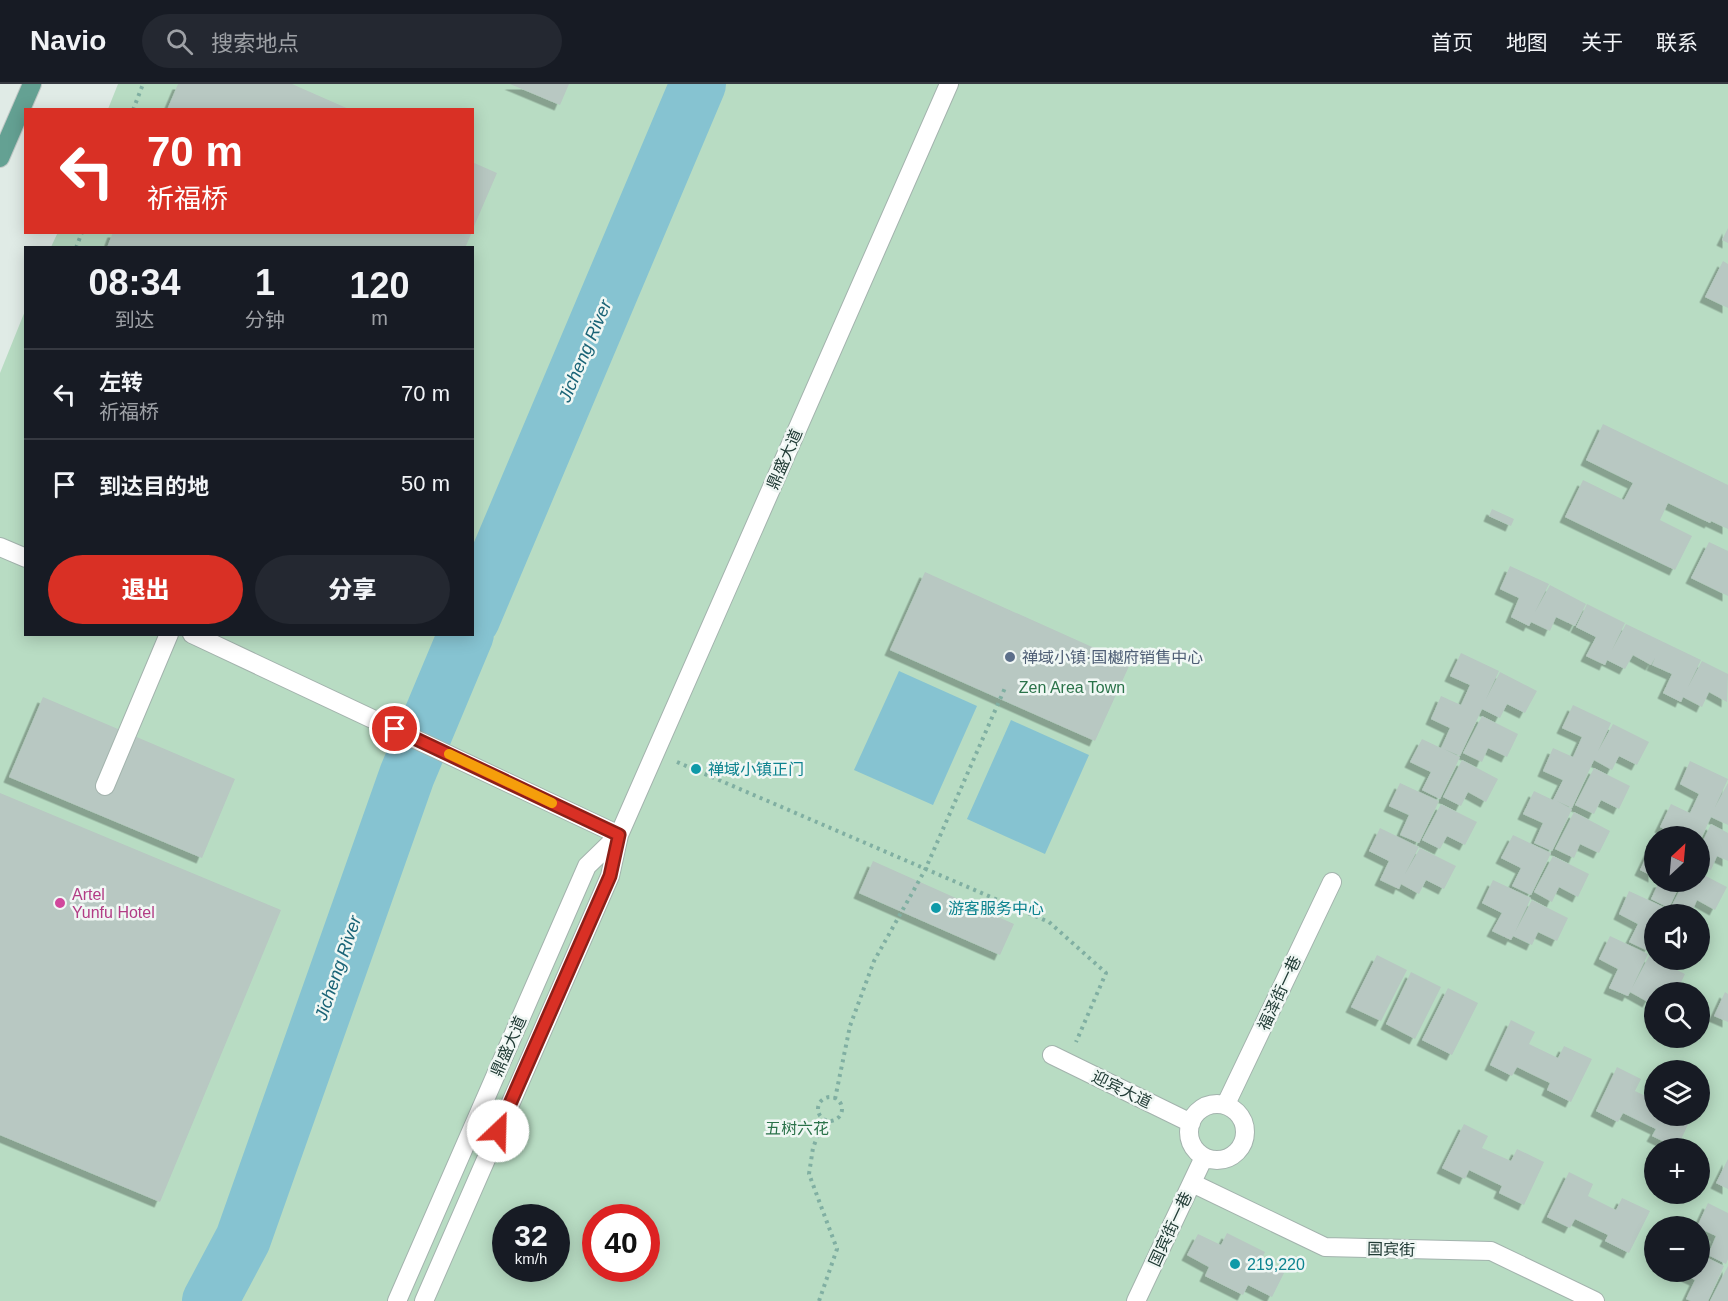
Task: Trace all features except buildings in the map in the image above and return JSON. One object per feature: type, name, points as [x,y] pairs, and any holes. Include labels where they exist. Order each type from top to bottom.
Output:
[{"type":"main road","points":[[0,158],[32,84]]},
{"type":"street","name":"鼎盛大道","points":[[424,1301],[610,876],[619,835],[949,84]]},
{"type":"street","points":[[0,547],[24,557]]},
{"type":"street","points":[[105,786],[168,636]]},
{"type":"street","points":[[196,636],[619,835]]},
{"type":"street","name":"鼎盛大道","points":[[397,1301],[587,866],[619,835]]},
{"type":"street","name":"福泽街一巷","points":[[1226,1104],[1332,882]]},
{"type":"street","name":"迎宾大道","points":[[1059,1058],[1191,1123]]},
{"type":"street","points":[[1209,1104],[1226,1104],[1244,1119],[1246,1139],[1235,1156],[1215,1162],[1197,1154],[1188,1136],[1192,1116],[1209,1104]]},
{"type":"street","name":"国宾街一巷","points":[[1136,1301],[1204,1157]]},
{"type":"street","name":"国宾街","points":[[1192,1183],[1325,1247],[1491,1251],[1594,1301]]},
{"type":"path","points":[[134,108],[143,84]]},
{"type":"path","points":[[835,1098],[827,1098],[820,1103],[818,1111],[824,1119],[835,1120],[841,1114],[841,1106],[835,1098],[849,1026],[874,961],[925,870],[1005,688]]},
{"type":"path","points":[[655,754],[696,769],[1049,922],[1106,973],[1059,1058]]},
{"type":"path","points":[[819,1301],[837,1249],[809,1174],[813,1148],[824,1119]]},
{"type":"green space","name":"Zen Area Town","points":[[118,84],[1728,84],[1728,1301],[0,1301],[0,373],[24,313],[24,636],[474,636],[474,246],[51,246],[57,234],[474,234],[474,108],[108,108]]},
{"type":"water","points":[[899,671],[977,706],[933,805],[854,770]]},
{"type":"water","points":[[1011,720],[1089,755],[1045,854],[967,819]]},
{"type":"waterway","name":"Jicheng River","points":[[474,614],[698,84]]},
{"type":"waterway","name":"Jicheng River","points":[[210,1301],[243,1239],[407,775],[465,636]]},
{"type":"slow traffic","points":[[449,754],[552,803]]},
{"type":"place","name":"禅域小镇·国樾府销售中心","points":[[1010,657]]},
{"type":"place","name":"禅域小镇正门","points":[[696,769]]},
{"type":"place","name":"Artel Yunfu Hotel","points":[[60,903]]},
{"type":"place","name":"游客服务中心","points":[[936,908]]},
{"type":"place","name":"219,220","points":[[1235,1264]]},
{"type":"route","points":[[395,729],[619,835],[610,876],[498,1131]]},
{"type":"park label","name":"五树六花","points":[[797,1128]]}]
